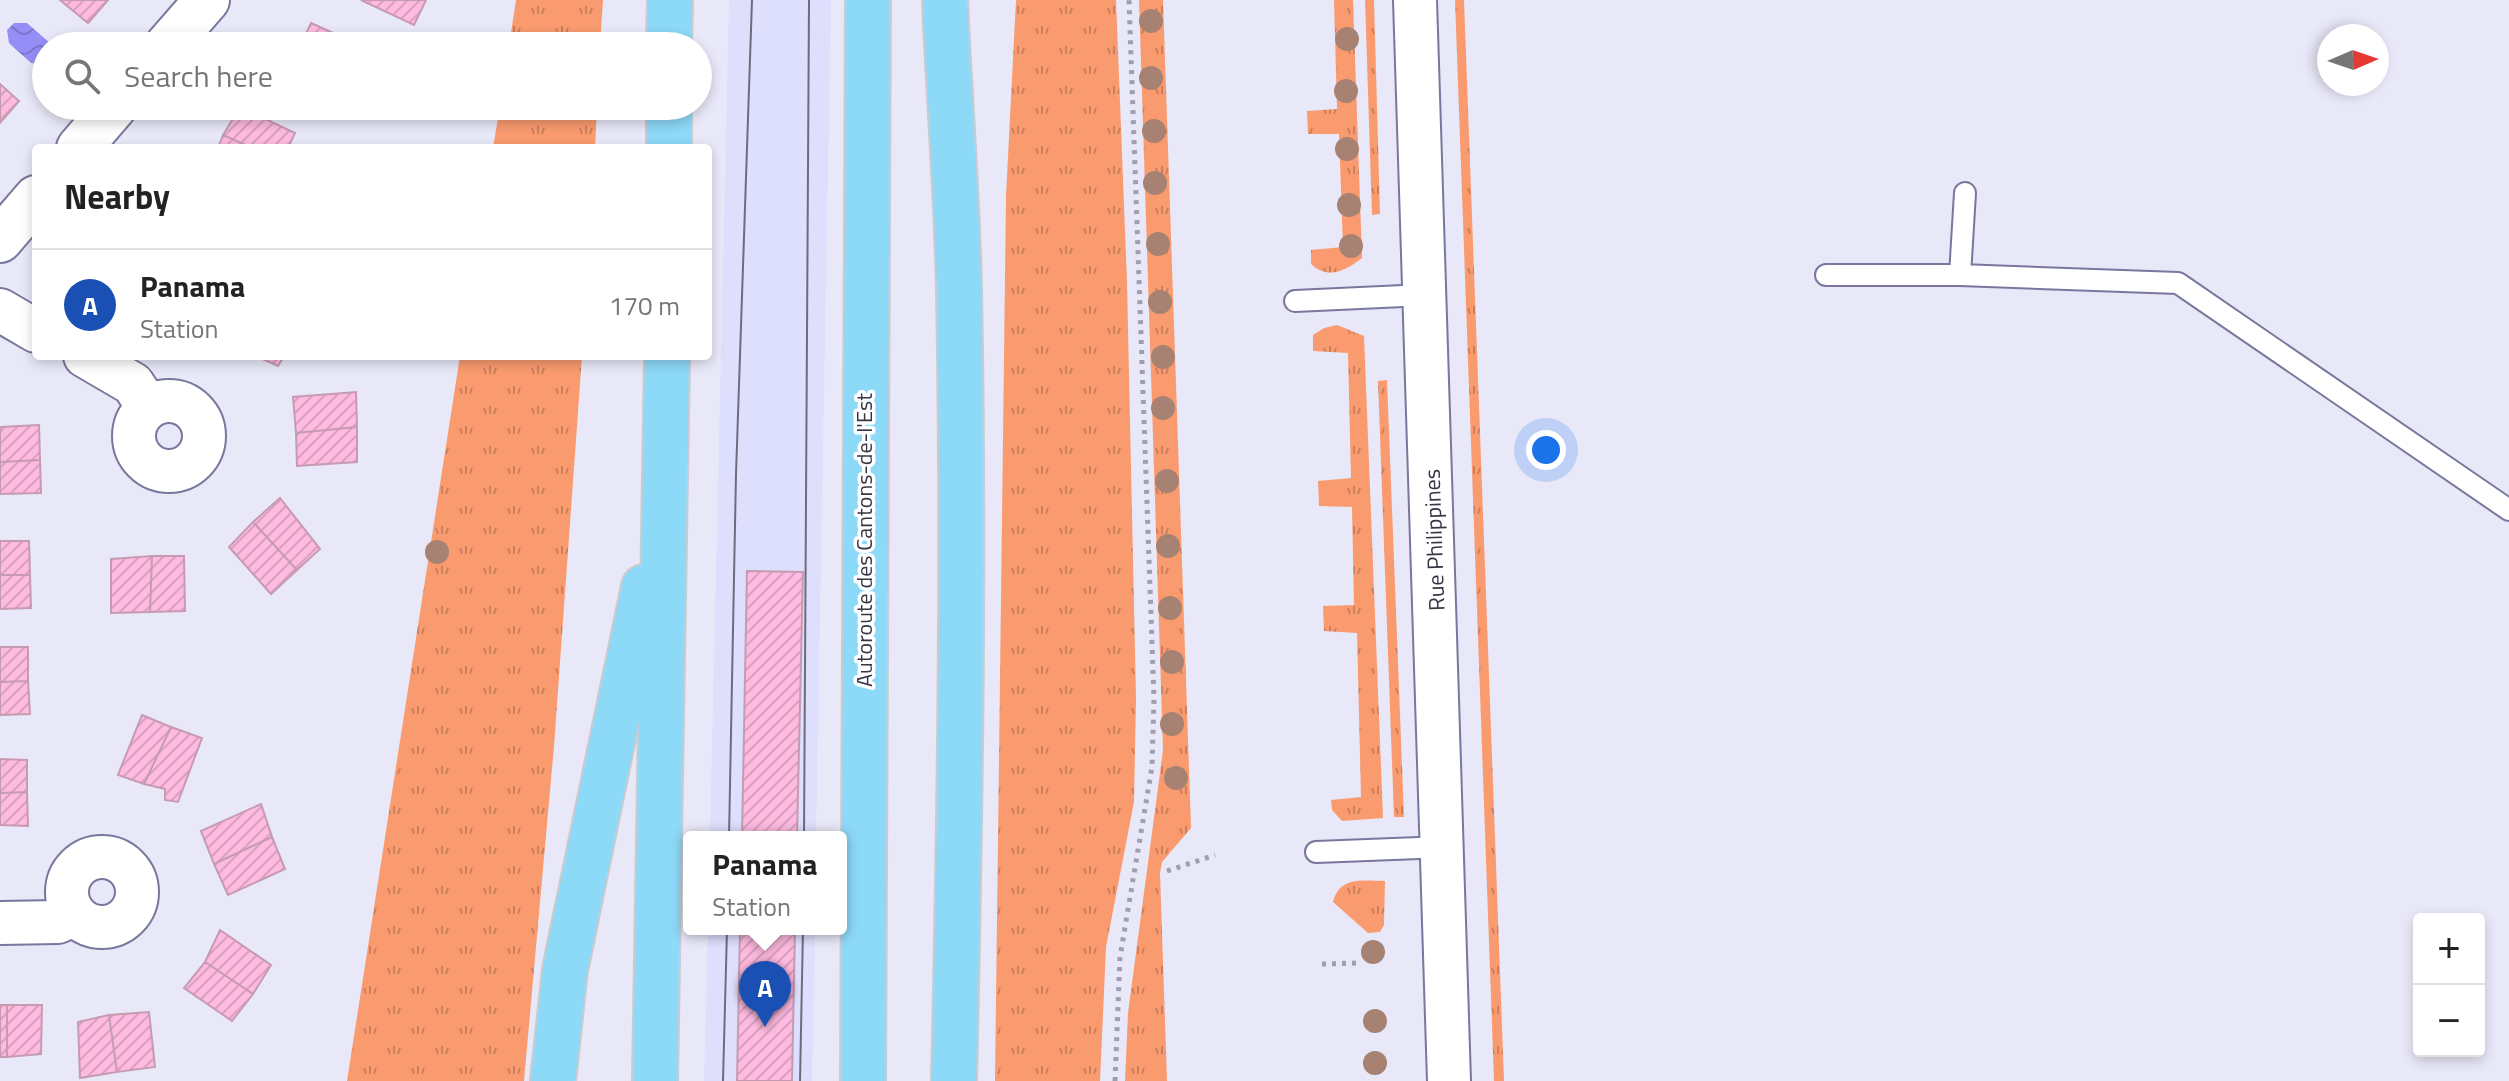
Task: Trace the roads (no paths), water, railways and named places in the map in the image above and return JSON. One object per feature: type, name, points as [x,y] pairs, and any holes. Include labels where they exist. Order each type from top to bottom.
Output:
[{"type":"highway","points":[[669,32],[670,0]]},
{"type":"highway","name":"Autoroute des Cantons-de-l'Est","points":[[863,1081],[868,0]]},
{"type":"highway","points":[[945,0],[959,286],[961,487],[962,695],[954,1081]]},
{"type":"highway","points":[[669,120],[669,144]]},
{"type":"highway","points":[[655,1081],[667,360]]},
{"type":"highway","points":[[553,1081],[565,970],[666,479]]},
{"type":"street","points":[[179,32],[207,0]]},
{"type":"street","name":"Rue Philippines","points":[[1415,0],[1445,847],[1449,1081]]},
{"type":"street","points":[[82,144],[103,120]]},
{"type":"street","points":[[0,240],[32,203]]},
{"type":"street","points":[[0,310],[32,329]]},
{"type":"street","points":[[92,360],[133,384],[148,407]]},
{"type":"street","points":[[0,923],[58,922],[75,914]]},
{"type":"lane","points":[[1960,275],[1965,193]]},
{"type":"lane","points":[[1826,275],[1960,275],[2178,283],[2509,510]]},
{"type":"lane","points":[[1295,301],[1425,295]]},
{"type":"lane","points":[[1316,852],[1445,847]]},
{"type":"water","points":[[14,23],[27,23],[37,32],[32,32],[32,63],[9,43],[7,30]]},
{"type":"tram line","points":[[729,831],[736,474],[752,0]]},
{"type":"tram line","points":[[804,831],[809,0]]},
{"type":"tram line","points":[[723,1081],[727,935]]},
{"type":"tram line","points":[[800,1081],[803,935]]},
{"type":"place","name":"Panama","points":[[765,1027]]}]
